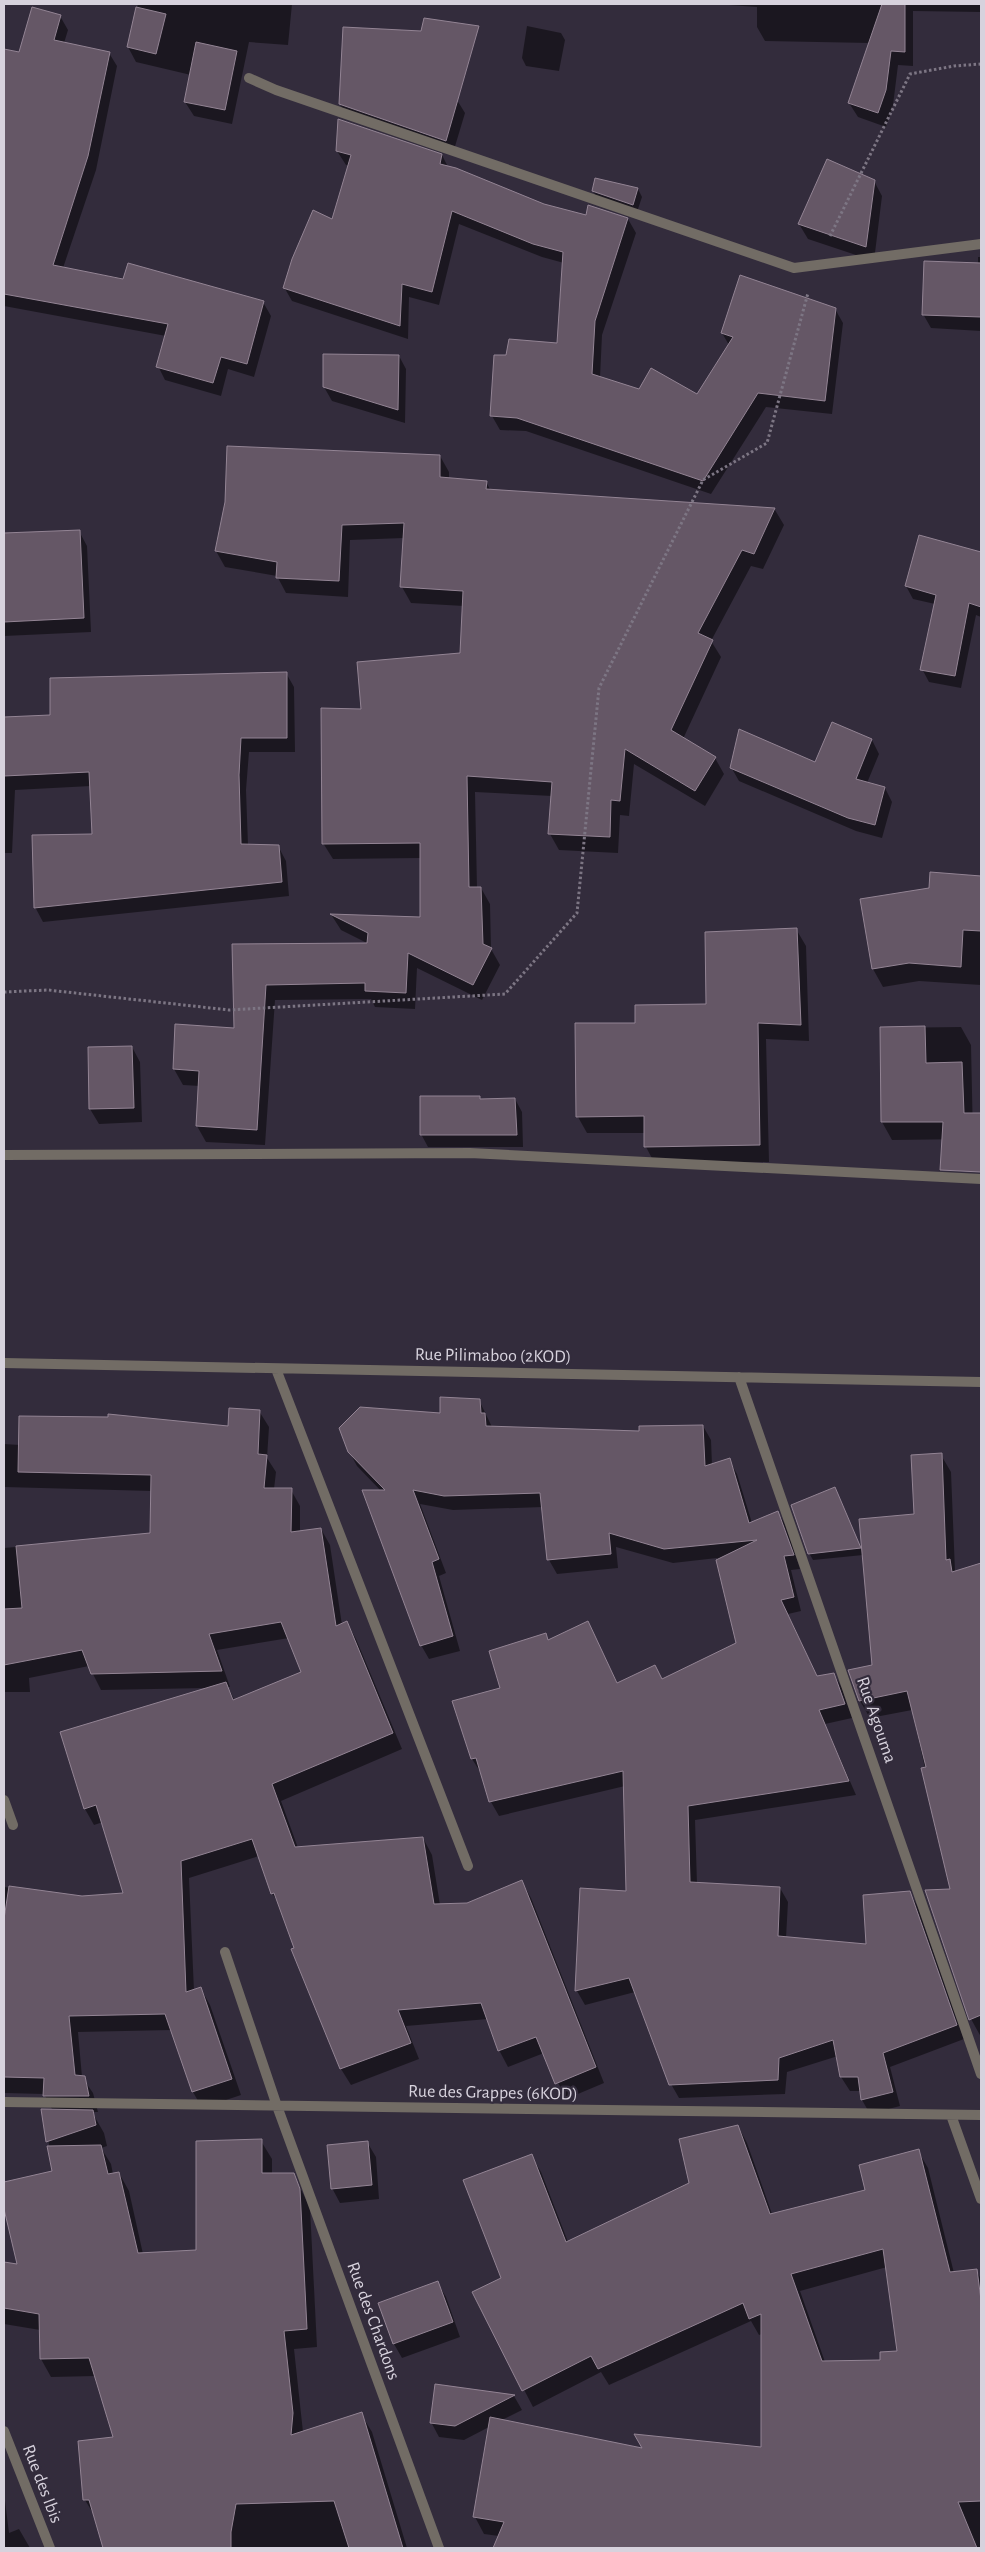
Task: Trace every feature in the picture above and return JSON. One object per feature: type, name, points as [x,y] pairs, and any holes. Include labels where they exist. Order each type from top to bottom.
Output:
[{"type":"street","points":[[249,78],[276,90],[794,268],[981,244]]},
{"type":"street","points":[[4,1155],[470,1153],[981,1179]]},
{"type":"street","name":"Rue Pilimaboo (2KOD)","points":[[4,1363],[981,1382]]},
{"type":"street","points":[[276,1369],[468,1866]]},
{"type":"street","name":"Rue Agouma","points":[[739,1377],[981,2074]]},
{"type":"street","points":[[4,1800],[13,1825]]},
{"type":"street","name":"Rue des Chardons","points":[[226,1952],[277,2106],[439,2548]]},
{"type":"street","name":"Rue des Grappes (6KOD)","points":[[4,2102],[981,2115]]},
{"type":"street","points":[[951,2115],[981,2199]]},
{"type":"street","name":"Rue des Ibis","points":[[4,2431],[50,2548]]},
{"type":"path","points":[[4,992],[48,990],[229,1010],[505,994],[577,912],[599,688],[704,480],[767,443],[815,265],[910,74],[954,66],[981,64]]},
{"type":"building","points":[[882,4],[905,4],[905,52],[891,51],[886,90],[878,113],[848,103]]},
{"type":"building","points":[[32,7],[61,15],[54,40],[110,52],[88,156],[53,265],[123,279],[128,263],[264,301],[247,364],[221,357],[213,383],[156,367],[168,324],[4,294],[4,49],[19,52]]},
{"type":"building","points":[[136,7],[166,14],[156,54],[127,47]]},
{"type":"building","points":[[424,18],[479,26],[446,141],[339,104],[343,27],[421,31]]},
{"type":"building","points":[[196,42],[237,51],[225,110],[184,102]]},
{"type":"building","points":[[338,119],[442,154],[440,164],[456,168],[544,204],[586,215],[588,205],[628,218],[595,321],[592,374],[639,389],[651,368],[697,394],[733,337],[721,333],[740,275],[836,308],[825,401],[758,393],[703,481],[517,418],[490,416],[494,355],[506,355],[509,339],[557,343],[563,252],[533,244],[452,211],[432,292],[402,284],[400,326],[283,288],[292,259],[313,210],[332,219],[351,155],[336,151]]},
{"type":"building","points":[[827,159],[875,180],[866,247],[798,224]]},
{"type":"building","points":[[595,178],[638,188],[633,205],[592,191]]},
{"type":"building","points":[[924,261],[981,263],[981,317],[922,315]]},
{"type":"building","points":[[323,354],[399,355],[398,410],[323,387]]},
{"type":"building","points":[[227,446],[440,455],[440,477],[487,481],[486,489],[775,508],[754,554],[742,550],[698,633],[713,640],[671,730],[716,757],[695,791],[625,749],[620,801],[611,800],[610,837],[548,834],[552,782],[467,776],[469,887],[481,887],[483,944],[492,948],[473,985],[408,953],[406,993],[365,991],[365,983],[266,985],[257,1130],[196,1126],[199,1071],[173,1069],[175,1024],[234,1028],[232,944],[367,943],[368,933],[330,914],[420,917],[420,843],[322,844],[321,708],[361,709],[357,662],[460,653],[463,591],[400,587],[404,523],[342,525],[339,581],[276,578],[277,562],[215,551],[225,502]]},
{"type":"building","points":[[80,530],[84,618],[4,622],[4,533]]},
{"type":"building","points":[[919,535],[981,552],[981,607],[969,603],[955,676],[920,670],[936,595],[905,586]]},
{"type":"building","points":[[287,672],[287,738],[241,738],[239,775],[241,844],[279,845],[282,882],[34,908],[32,835],[92,834],[89,772],[4,776],[4,717],[50,715],[50,678]]},
{"type":"building","points":[[832,722],[872,739],[856,779],[885,787],[875,825],[848,818],[730,768],[739,729],[815,762]]},
{"type":"building","points":[[930,872],[981,876],[981,931],[963,930],[961,967],[909,963],[872,969],[860,899],[929,888]]},
{"type":"building","points":[[797,928],[801,1025],[758,1023],[760,1145],[644,1147],[644,1116],[576,1117],[575,1023],[635,1023],[635,1005],[706,1004],[705,932]]},
{"type":"building","points":[[925,1026],[926,1063],[962,1062],[964,1113],[981,1113],[981,1172],[940,1170],[943,1122],[881,1122],[880,1027]]},
{"type":"building","points":[[132,1046],[134,1108],[89,1109],[88,1047]]},
{"type":"building","points":[[420,1096],[480,1096],[480,1099],[515,1098],[517,1135],[420,1135]]},
{"type":"building","points":[[440,1397],[480,1399],[481,1413],[485,1413],[486,1426],[639,1431],[639,1426],[703,1425],[705,1466],[730,1458],[749,1523],[778,1511],[794,1555],[784,1556],[794,1597],[781,1600],[817,1676],[834,1673],[845,1704],[819,1710],[849,1781],[688,1806],[690,1882],[780,1887],[778,1936],[866,1944],[863,1895],[910,1891],[957,2025],[883,2053],[893,2092],[861,2100],[858,2077],[840,2077],[833,2040],[779,2058],[778,2080],[669,2085],[629,1978],[575,1991],[580,1888],[626,1891],[623,1771],[489,1802],[476,1758],[471,1759],[452,1701],[500,1688],[489,1651],[546,1633],[548,1640],[588,1621],[617,1683],[655,1665],[662,1679],[736,1643],[716,1560],[757,1540],[664,1549],[609,1533],[611,1554],[547,1560],[540,1493],[444,1496],[413,1490],[439,1559],[432,1562],[453,1636],[420,1646],[362,1490],[385,1490],[348,1452],[339,1428],[360,1407],[440,1413]]},
{"type":"building","points":[[229,1408],[260,1410],[258,1454],[267,1455],[264,1488],[292,1488],[291,1532],[321,1528],[336,1626],[347,1621],[393,1733],[272,1784],[295,1847],[423,1837],[434,1904],[467,1903],[522,1880],[596,2067],[555,2084],[536,2037],[498,2051],[481,2003],[398,2010],[411,2043],[340,2069],[291,1949],[294,1948],[274,1893],[271,1894],[252,1839],[181,1861],[186,1992],[201,1987],[232,2079],[192,2092],[165,2014],[69,2016],[75,2075],[85,2076],[89,2096],[43,2096],[44,2078],[4,2077],[4,1919],[9,1886],[82,1896],[123,1893],[96,1805],[84,1809],[60,1732],[226,1682],[233,1700],[301,1672],[281,1622],[209,1634],[222,1671],[91,1674],[82,1650],[4,1665],[4,1609],[22,1608],[16,1546],[150,1533],[151,1475],[18,1472],[19,1416],[108,1417],[108,1414],[228,1426]]},
{"type":"building","points":[[942,1453],[946,1560],[950,1559],[952,1572],[981,1563],[981,2015],[969,2020],[925,1890],[950,1889],[921,1768],[926,1767],[907,1691],[859,1701],[848,1670],[872,1665],[859,1519],[914,1514],[911,1455]]},
{"type":"building","points":[[835,1487],[861,1548],[808,1554],[791,1505]]},
{"type":"building","points":[[41,2109],[93,2110],[96,2125],[46,2142]]},
{"type":"building","points":[[738,2125],[770,2214],[865,2190],[859,2165],[919,2149],[950,2272],[977,2269],[981,2300],[981,2501],[958,2502],[977,2548],[493,2548],[504,2522],[473,2517],[490,2417],[642,2448],[634,2434],[761,2447],[761,2314],[749,2319],[743,2303],[598,2369],[591,2356],[522,2391],[472,2292],[501,2278],[463,2180],[532,2154],[566,2242],[689,2183],[679,2139]],"holes":[[[883,2249],[897,2351],[880,2352],[880,2360],[822,2361],[791,2274]]]},
{"type":"building","points":[[262,2139],[262,2173],[294,2173],[300,2189],[307,2329],[284,2331],[293,2413],[291,2435],[362,2412],[403,2548],[349,2548],[334,2501],[236,2504],[231,2532],[231,2548],[103,2548],[89,2500],[83,2500],[78,2441],[113,2437],[89,2358],[40,2359],[39,2314],[4,2308],[4,2262],[17,2264],[4,2209],[4,2182],[52,2171],[47,2146],[101,2145],[108,2174],[119,2172],[138,2253],[196,2250],[196,2141]]},
{"type":"building","points":[[368,2141],[372,2185],[331,2189],[327,2145]]},
{"type":"building","points":[[438,2281],[453,2322],[393,2344],[378,2303]]},
{"type":"building","points":[[435,2384],[515,2395],[455,2426],[430,2423]]}]
